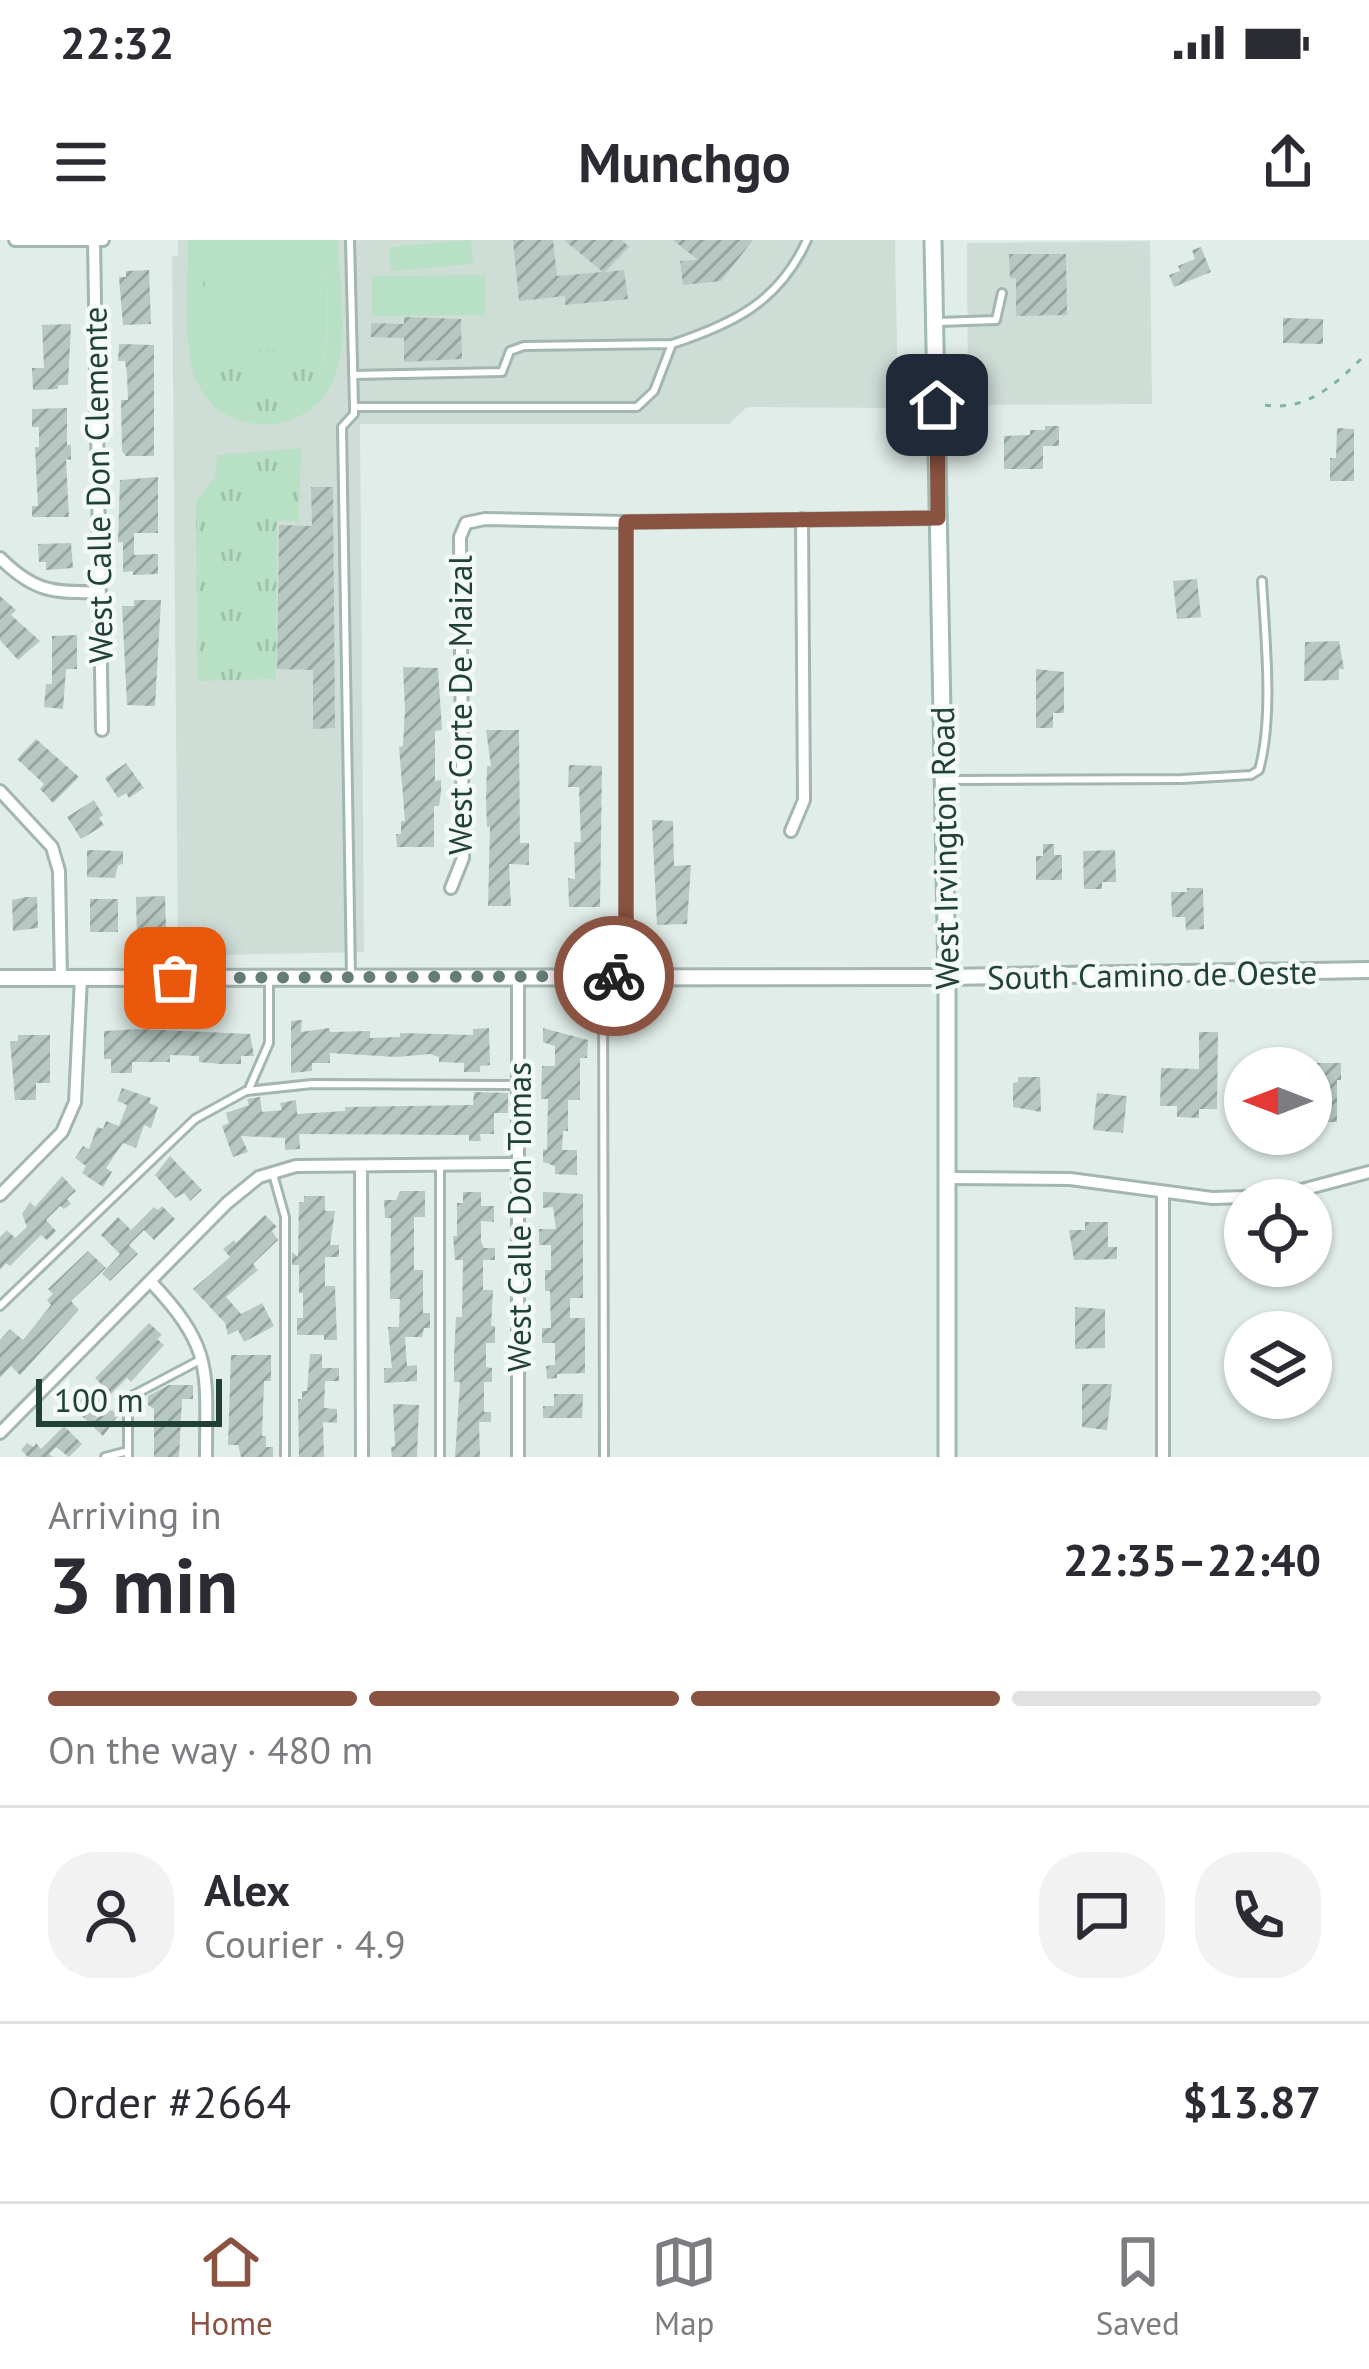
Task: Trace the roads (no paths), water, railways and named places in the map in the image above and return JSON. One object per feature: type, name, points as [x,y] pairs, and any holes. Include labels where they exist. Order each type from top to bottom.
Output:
[{"type":"main road","name":"West Irvington Road","points":[[933,240],[947,976],[947,1457]]},
{"type":"street","points":[[15,240],[97,240]]},
{"type":"street","name":"West Calle Don Clemente","points":[[97,240],[102,730]]},
{"type":"street","points":[[626,976],[626,522],[938,518]]},
{"type":"street","name":"West Corte De Maizal","points":[[451,888],[463,858],[460,538],[466,523],[485,519],[626,522]]},
{"type":"street","points":[[791,831],[804,800],[802,519]]},
{"type":"street","points":[[0,558],[22,580],[55,593],[98,592]]},
{"type":"street","points":[[0,791],[52,847],[59,871],[61,979]]},
{"type":"street","name":"South Camino de Oeste","points":[[0,978],[1369,970]]},
{"type":"street","name":"West Calle Don Tomas","points":[[518,976],[518,1457]]},
{"type":"street","points":[[0,1195],[62,1132],[75,1102],[81,979]]},
{"type":"street","points":[[0,1433],[226,1203],[259,1177],[296,1166],[518,1164]]},
{"type":"street","points":[[361,1166],[362,1457]]},
{"type":"street","points":[[946,1178],[1070,1179],[1212,1198],[1279,1196],[1369,1172]]},
{"type":"street","points":[[1163,1193],[1163,1457]]},
{"type":"street","points":[[151,1282],[181,1314],[197,1341],[206,1375],[206,1457]]},
{"type":"lane","points":[[350,240],[354,414],[342,427],[351,977]]},
{"type":"lane","points":[[353,375],[502,372],[511,351],[524,346],[672,344],[726,326],[772,292],[807,240]]},
{"type":"lane","points":[[935,322],[996,320],[1002,292]]},
{"type":"lane","points":[[354,407],[637,407],[654,392],[672,344]]},
{"type":"lane","points":[[943,780],[1251,775],[1259,770],[1264,719],[1262,581]]},
{"type":"lane","points":[[603,976],[604,1457]]},
{"type":"lane","points":[[248,1091],[269,1043],[269,978]]},
{"type":"lane","points":[[0,1306],[195,1119],[248,1091],[312,1084],[518,1085]]},
{"type":"lane","points":[[440,1165],[440,1457]]},
{"type":"lane","points":[[273,1173],[285,1217],[285,1457]]},
{"type":"lane","points":[[105,1457],[128,1454],[128,1398],[202,1359]]}]
